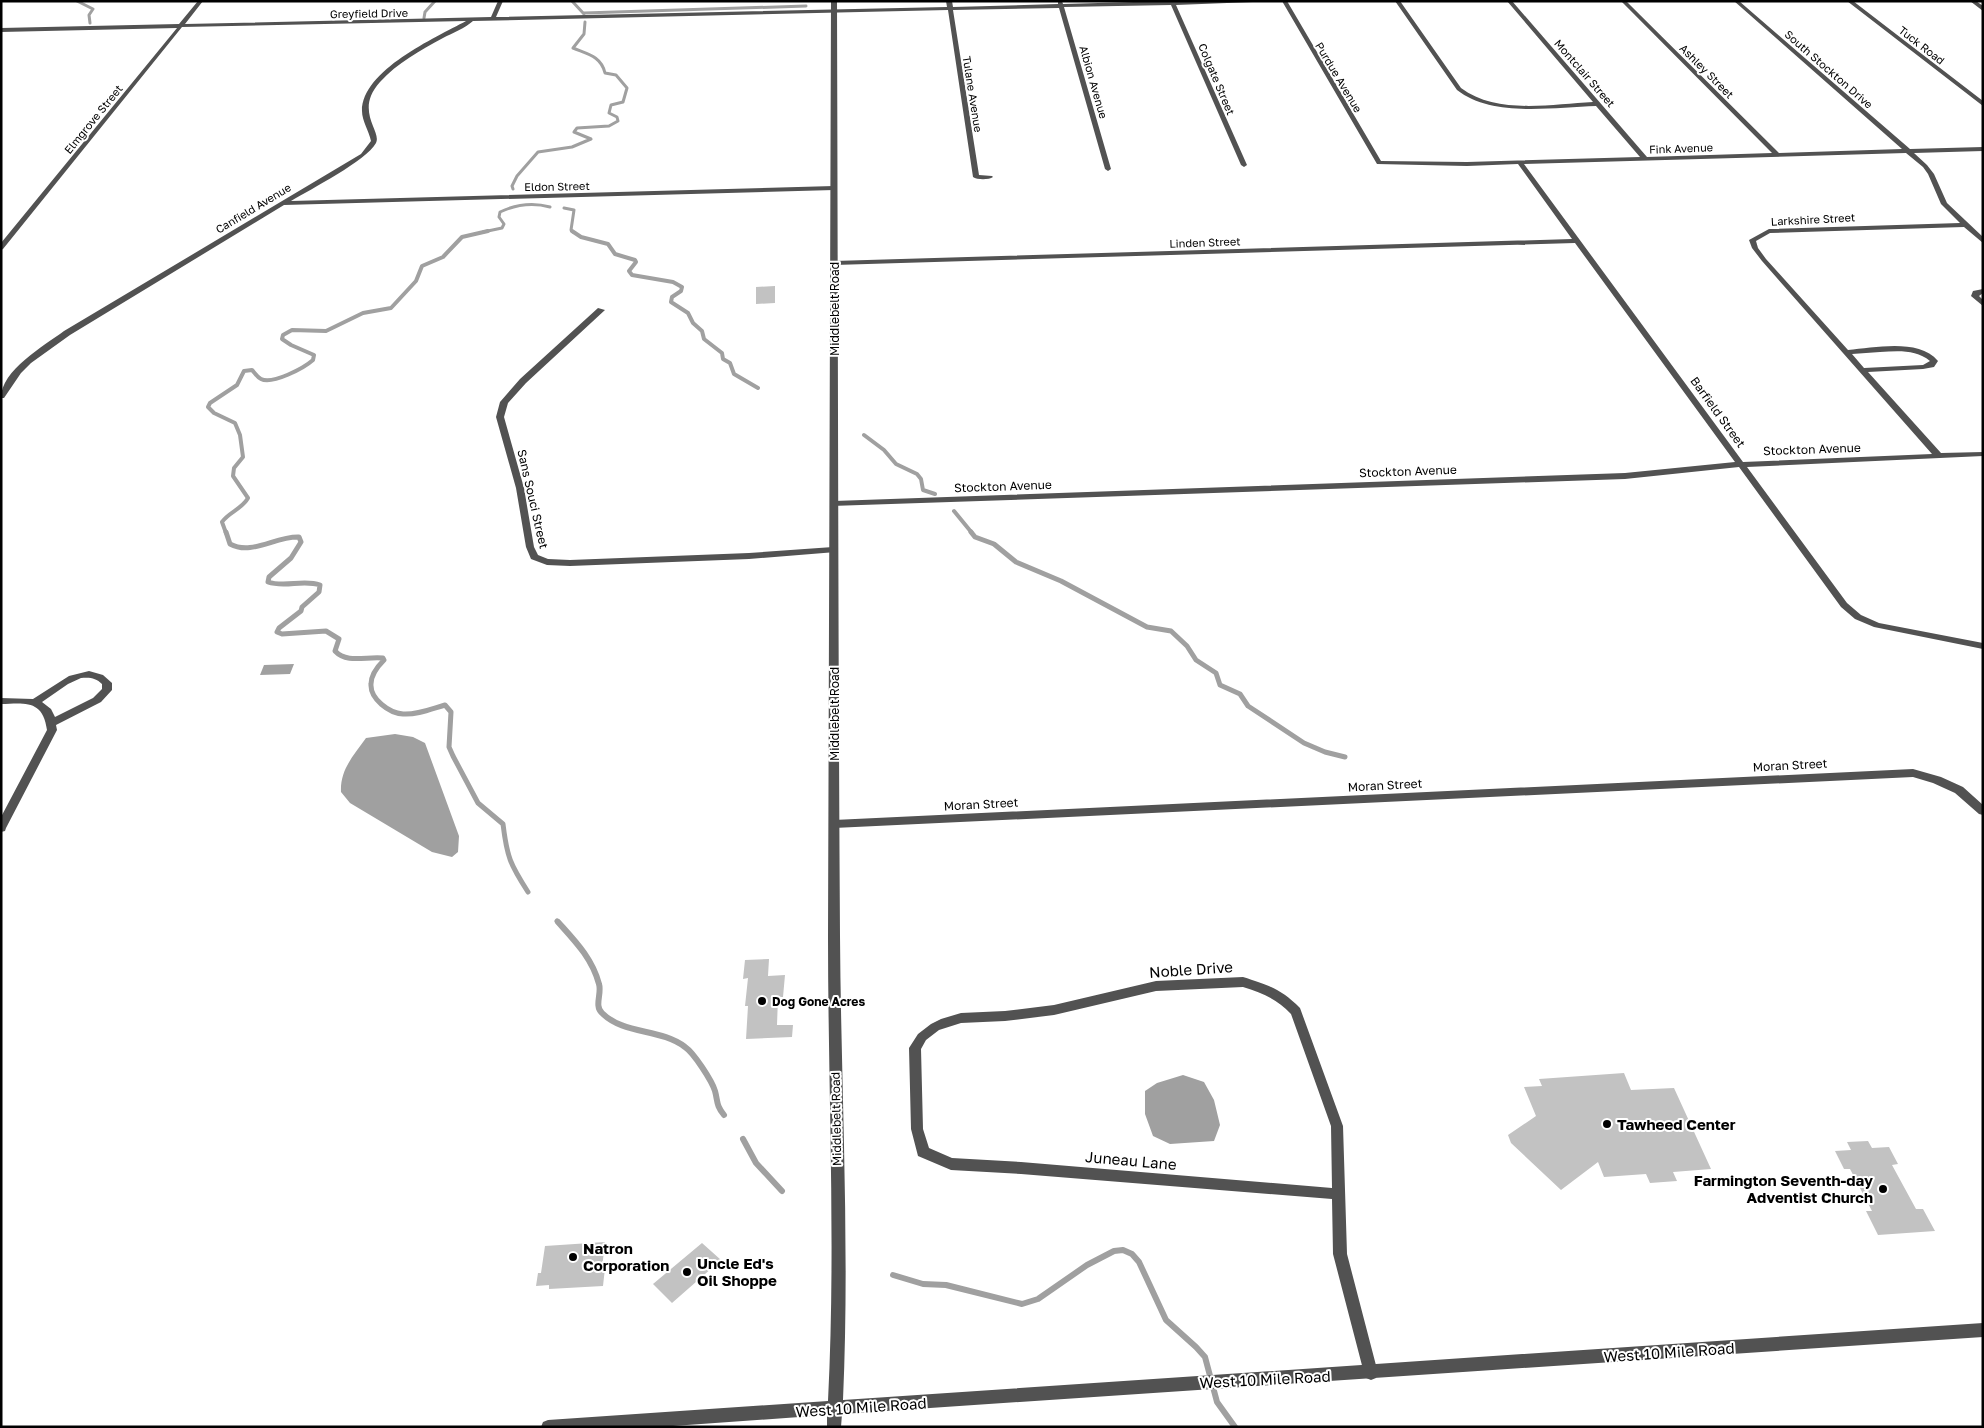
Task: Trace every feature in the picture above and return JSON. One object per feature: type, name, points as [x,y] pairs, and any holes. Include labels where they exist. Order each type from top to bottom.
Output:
[{"type":"street","name":"Elmgrove Street","points":[[1,248],[201,1]]},
{"type":"street","points":[[492,20],[501,1]]},
{"type":"street","name":"Middlebelt Road","points":[[834,1],[834,941],[838,1259],[838,1349],[834,1427]]},
{"type":"street","name":"Tulane Avenue","points":[[949,1],[976,177],[990,176]]},
{"type":"street","name":"Greyfield Drive","points":[[1,30],[835,13],[950,10],[1060,4],[1276,1]]},
{"type":"street","name":"Purdue Avenue","points":[[1284,1],[1379,163]]},
{"type":"street","points":[[1396,1],[1459,89],[1471,98],[1496,106],[1598,104]]},
{"type":"street","name":"Montclair Street","points":[[1509,1],[1645,159]]},
{"type":"street","name":"Ashley Street","points":[[1623,1],[1777,155]]},
{"type":"street","name":"South Stockton Drive","points":[[1736,1],[1925,166],[1944,204],[1983,241]]},
{"type":"street","name":"Tuck Road","points":[[1849,1],[1983,104]]},
{"type":"street","points":[[1972,1],[1983,9]]},
{"type":"street","name":"Colgate Street","points":[[1172,3],[1244,165]]},
{"type":"street","name":"Albion Avenue","points":[[1060,4],[1108,169]]},
{"type":"street","name":"Canfield Avenue","points":[[1,396],[18,371],[40,352],[368,150],[374,141],[365,111],[370,94],[376,84],[404,58],[471,21]]},
{"type":"street","name":"Fink Avenue","points":[[1379,163],[1520,163],[1983,149]]},
{"type":"street","name":"Barfield Street","points":[[1520,163],[1844,606],[1858,617],[1877,625],[1983,646]]},
{"type":"street","name":"Eldon Street","points":[[281,203],[834,188]]},
{"type":"street","name":"Larkshire Street","points":[[1939,456],[1764,260],[1755,248],[1752,240],[1769,231],[1964,225]]},
{"type":"street","name":"Linden Street","points":[[834,263],[1578,241]]},
{"type":"street","points":[[1983,292],[1976,293],[1975,296],[1983,304]]},
{"type":"street","name":"Sans Souci Street","points":[[601,310],[523,381],[504,402],[500,417],[520,488],[530,548],[534,557],[547,562],[570,562],[749,556],[833,550]]},
{"type":"street","points":[[1846,352],[1921,351],[1934,361],[1932,365],[1923,367],[1862,370]]},
{"type":"street","name":"Stockton Avenue","points":[[834,504],[1625,476],[1741,464],[1983,454]]},
{"type":"street","points":[[35,702],[65,682],[80,675],[97,676],[108,683],[107,690],[97,700],[52,723]]},
{"type":"street","points":[[1,701],[35,702],[47,710],[52,723],[52,730],[1,828]]},
{"type":"street","name":"Moran Street","points":[[834,824],[1913,773],[1937,780],[1959,790],[1983,811]]},
{"type":"street","name":"Noble Drive","points":[[923,1152],[918,1129],[915,1048],[922,1037],[934,1027],[961,1018],[1005,1016],[1054,1010],[1156,986],[1243,982],[1268,990],[1284,1000],[1296,1011],[1337,1126],[1340,1254],[1371,1373]]},
{"type":"street","name":"Juneau Lane","points":[[923,1152],[951,1164],[1338,1194]]},
{"type":"street","name":"West 10 Mile Road","points":[[548,1427],[834,1409],[1196,1382],[1371,1373],[1983,1330]]},
{"type":"shaded area","points":[[294,664],[290,674],[260,675],[264,665]]},
{"type":"shaded area","points":[[395,734],[413,737],[425,743],[459,836],[458,852],[452,857],[432,852],[350,803],[341,792],[345,770],[366,738]]},
{"type":"shaded area","points":[[1183,1075],[1204,1082],[1214,1100],[1220,1125],[1214,1141],[1170,1144],[1153,1136],[1145,1114],[1145,1091],[1157,1083]]},
{"type":"building","points":[[775,286],[775,303],[756,304],[756,287]]},
{"type":"building","name":"Dog Gone Acres","points":[[769,959],[768,976],[785,975],[783,997],[778,997],[777,1025],[793,1025],[792,1037],[746,1039],[748,1006],[745,1006],[748,978],[743,979],[745,960]]},
{"type":"building","name":"Tawheed Center","points":[[1624,1073],[1631,1090],[1674,1088],[1711,1169],[1673,1172],[1677,1181],[1650,1183],[1646,1174],[1604,1177],[1598,1162],[1561,1190],[1511,1143],[1508,1135],[1536,1116],[1524,1087],[1542,1086],[1539,1079]]},
{"type":"building","name":"Farmington Seventh-day Adventist Church","points":[[1868,1141],[1872,1148],[1889,1147],[1898,1164],[1892,1165],[1916,1209],[1923,1209],[1935,1231],[1878,1235],[1866,1211],[1872,1211],[1850,1169],[1844,1169],[1835,1151],[1851,1150],[1847,1142]]},
{"type":"building","name":"Natron Corporation","points":[[605,1242],[602,1268],[605,1268],[603,1286],[549,1289],[549,1285],[536,1286],[538,1273],[541,1273],[545,1246]]},
{"type":"building","name":"Uncle Ed's Oil Shoppe","points":[[702,1243],[721,1260],[672,1303],[653,1284]]},
{"type":"waterway","points":[[77,1],[93,9],[89,15],[90,23]]},
{"type":"waterway","points":[[424,18],[425,12],[435,1]]},
{"type":"waterway","points":[[572,1],[584,14]]},
{"type":"waterway","points":[[584,13],[806,6]]},
{"type":"waterway","points":[[513,189],[512,186],[517,176],[538,152],[572,147],[591,139],[574,132],[577,128],[609,126],[618,121],[617,117],[609,113],[611,105],[623,102],[627,88],[616,75],[605,73],[597,59],[573,48],[584,34],[585,22]]},
{"type":"waterway","points":[[483,232],[502,228],[504,224],[499,217],[500,212],[506,209],[531,204],[550,207]]},
{"type":"waterway","points":[[564,208],[574,210],[572,231]]},
{"type":"waterway","points":[[226,533],[222,522],[248,498],[233,476],[234,468],[243,457],[240,435],[235,423],[214,413],[208,407],[210,403],[237,385],[244,371],[252,370],[261,379],[272,380],[295,371],[313,360],[314,355],[291,345],[282,339],[283,335],[292,330],[326,331],[363,313],[391,308],[416,281],[422,266],[443,257],[462,237],[488,231]]},
{"type":"waterway","points":[[572,231],[581,237],[608,244],[615,254],[635,260],[636,262],[629,271],[632,275],[673,282],[682,287],[681,291],[672,297],[671,302],[688,313],[693,323],[702,331],[704,339],[722,353],[723,359],[730,363],[734,374],[758,388]]},
{"type":"waterway","points":[[864,435],[884,450],[896,464],[917,474],[921,479],[923,490],[935,494]]},
{"type":"waterway","points":[[954,511],[972,533]]},
{"type":"waterway","points":[[226,532],[230,544],[247,548],[281,539],[299,537],[301,542],[291,558],[269,577],[268,582],[274,584],[314,583],[320,585],[319,592],[302,607],[301,611],[279,628],[277,632],[282,634],[326,631],[339,639],[335,651],[340,655],[358,659],[383,658],[384,660],[372,677],[372,690],[377,700],[392,711],[414,714],[445,705],[451,712],[449,747],[478,803],[503,824],[510,860],[528,892]]},
{"type":"waterway","points":[[971,532],[975,537],[994,544],[1016,562],[1061,581],[1147,627],[1171,631],[1187,646],[1196,660],[1216,673],[1220,685],[1240,694],[1248,706],[1304,743],[1325,752],[1345,757]]},
{"type":"waterway","points":[[558,922],[582,950],[592,966],[599,984],[598,1003],[602,1013],[621,1025],[665,1037],[689,1050],[710,1081],[715,1091],[718,1106],[724,1115]]},
{"type":"waterway","points":[[743,1139],[756,1163],[782,1191]]},
{"type":"waterway","points":[[893,1275],[923,1284],[946,1285],[1022,1304],[1038,1299],[1087,1265],[1114,1251],[1123,1250],[1132,1254],[1139,1262],[1166,1320],[1205,1357],[1217,1402],[1235,1427]]},
{"type":"place","name":"Dog Gone Acres","points":[[762,1001]]},
{"type":"place","name":"Tawheed Center","points":[[1607,1124]]},
{"type":"place","name":"Farmington Seventh-day Adventist Church","points":[[1883,1189]]},
{"type":"place","name":"Natron Corporation","points":[[573,1257]]},
{"type":"place","name":"Uncle Ed's Oil Shoppe","points":[[687,1272]]}]
